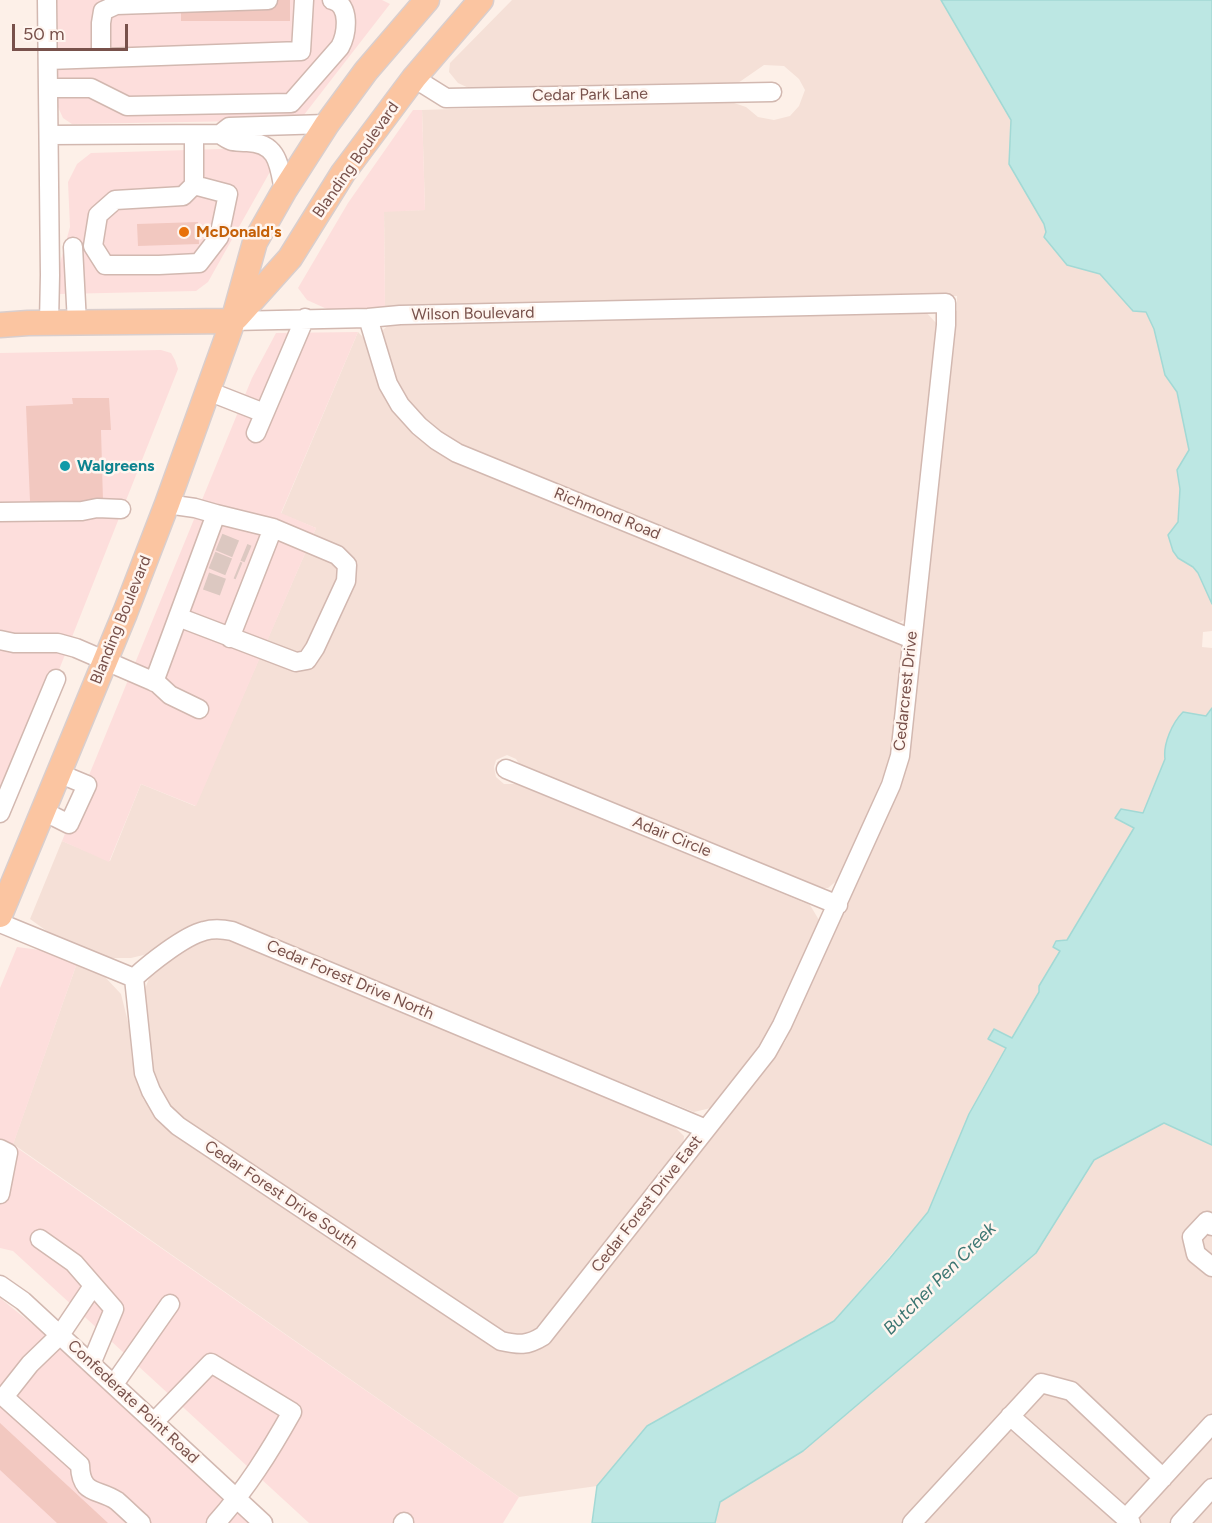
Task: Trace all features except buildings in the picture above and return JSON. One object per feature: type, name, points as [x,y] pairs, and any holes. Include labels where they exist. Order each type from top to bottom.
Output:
[{"type":"main road","name":"Blanding Boulevard","points":[[0,915],[167,504],[233,321],[255,242],[284,191],[327,124],[366,71],[427,0]]},
{"type":"main road","name":"Blanding Boulevard","points":[[233,321],[290,258],[343,173],[414,78],[481,0]]},
{"type":"main road","name":"Wilson Boulevard","points":[[0,325],[233,321]]},
{"type":"street","points":[[46,0],[49,323]]},
{"type":"street","points":[[101,58],[101,22],[104,11],[116,4],[268,0]]},
{"type":"street","points":[[48,60],[301,51],[304,0]]},
{"type":"street","points":[[48,88],[91,88],[127,106],[291,103],[340,47],[344,38],[346,22],[343,8],[337,1],[332,0]]},
{"type":"street","name":"Cedar Park Lane","points":[[414,78],[446,98],[772,92]]},
{"type":"street","points":[[49,135],[220,134],[229,127],[327,124]]},
{"type":"street","points":[[220,134],[231,142],[263,144],[273,152],[278,161],[284,191]]},
{"type":"street","points":[[194,135],[194,185],[183,196],[115,200],[98,215],[93,246],[105,265],[199,262],[219,237],[228,195],[194,185]]},
{"type":"street","points":[[50,248],[93,246]]},
{"type":"street","points":[[73,247],[77,323]]},
{"type":"street","name":"Wilson Boulevard","points":[[233,321],[946,303]]},
{"type":"street","name":"Cedarcrest Drive","points":[[767,1052],[838,905],[891,785],[900,756],[946,325],[946,303]]},
{"type":"street","points":[[256,434],[305,318]]},
{"type":"street","name":"Richmond Road","points":[[368,318],[388,384],[400,405],[418,426],[458,453],[912,639]]},
{"type":"street","points":[[207,391],[264,413]]},
{"type":"street","points":[[167,504],[195,508],[273,528],[337,555],[347,565],[346,581],[315,648],[307,660],[296,662],[178,618]]},
{"type":"street","points":[[0,512],[121,509]]},
{"type":"street","points":[[154,682],[178,618],[200,579],[213,540],[216,514]]},
{"type":"street","points":[[230,638],[239,593],[250,565],[273,528]]},
{"type":"street","points":[[0,640],[14,643],[58,643],[76,648],[154,682],[170,695],[199,709]]},
{"type":"street","points":[[0,813],[56,679]]},
{"type":"street","name":"Adair Circle","points":[[506,769],[838,905]]},
{"type":"street","points":[[0,922],[134,978]]},
{"type":"street","name":"Cedar Forest Drive North","points":[[134,978],[150,963],[190,936],[217,928],[232,931],[706,1129]]},
{"type":"street","name":"Cedar Forest Drive South","points":[[134,978],[144,1073],[163,1112],[178,1126],[501,1341],[520,1345]]},
{"type":"street","name":"Cedar Forest Drive East","points":[[520,1345],[534,1342],[543,1336],[767,1052]]},
{"type":"street","points":[[0,1149],[8,1153],[0,1194]]},
{"type":"street","points":[[1209,1223],[1192,1237],[1196,1254],[1212,1267]]},
{"type":"street","points":[[40,1239],[74,1263],[114,1309],[91,1364]]},
{"type":"street","name":"Confederate Point Road","points":[[0,1285],[23,1301],[263,1523]]},
{"type":"street","points":[[93,1286],[60,1335],[30,1364],[2,1399],[80,1465],[80,1476],[85,1485],[94,1492],[115,1500],[141,1523]]},
{"type":"street","points":[[114,1384],[170,1304]]},
{"type":"street","points":[[154,1422],[211,1363],[292,1412],[267,1455],[237,1499],[216,1523]]},
{"type":"street","points":[[912,1523],[1041,1383],[1071,1390],[1163,1478]]},
{"type":"street","points":[[1010,1416],[1129,1521],[1163,1478],[1212,1424]]},
{"type":"street","points":[[1180,1523],[1212,1488]]},
{"type":"shaded area","points":[[57,0],[382,0],[390,4],[300,120],[72,124],[63,118],[58,107]]},
{"type":"shaded area","points":[[512,0],[941,0],[1011,120],[1009,164],[1067,265],[1100,274],[1133,311],[1146,312],[1154,329],[1165,375],[1177,392],[1189,450],[1177,470],[1180,489],[1178,558],[1198,573],[1212,604],[1212,631],[1203,632],[1202,647],[1212,648],[1212,708],[1206,716],[1183,712],[1143,814],[1120,810],[1116,819],[1134,828],[1039,986],[1039,992],[1012,1038],[993,1029],[989,1039],[1006,1048],[969,1114],[928,1212],[834,1321],[647,1426],[597,1486],[519,1497],[13,1144],[77,963],[105,977],[121,994],[129,1026],[132,1059],[143,1099],[174,1134],[506,1350],[528,1352],[548,1343],[785,1042],[903,778],[910,744],[951,317],[957,310],[957,296],[385,309],[384,211],[425,210],[422,110],[725,100],[746,107],[758,117],[774,120],[790,116],[799,106],[805,90],[799,79],[784,66],[764,65],[738,83],[725,86],[475,91],[458,83],[449,72],[450,63]]},
{"type":"shaded area","points":[[413,110],[422,110],[425,210],[384,212],[385,309],[327,309],[307,300],[298,288],[348,203]]},
{"type":"shaded area","points":[[253,148],[266,155],[271,170],[208,282],[196,291],[60,294],[59,267],[70,227],[68,182],[77,164],[91,153]]},
{"type":"shaded area","points":[[924,310],[938,325],[908,616],[901,622],[887,621],[459,446],[427,423],[405,400],[386,357],[381,332],[390,323]]},
{"type":"shaded area","points":[[358,332],[368,342],[422,439],[901,642],[905,647],[891,758],[839,879],[828,888],[819,888],[520,765],[516,759],[507,755],[496,760],[494,767],[496,777],[504,784],[516,784],[810,905],[819,920],[765,1043],[715,1107],[694,1112],[234,924],[215,920],[184,930],[152,953],[131,958],[107,958],[55,937],[30,919],[62,841],[110,861],[141,784],[195,806],[316,528],[281,514]]},
{"type":"shaded area","points":[[358,332],[281,513],[316,528],[196,806],[141,784],[109,862],[62,841],[252,378],[276,333]]},
{"type":"shaded area","points":[[161,350],[171,353],[178,369],[0,819],[0,353]]},
{"type":"shaded area","points":[[211,939],[231,940],[670,1122],[684,1136],[683,1149],[532,1333],[518,1337],[507,1335],[181,1119],[159,1097],[148,1060],[142,997],[151,973],[193,943]]},
{"type":"shaded area","points":[[17,947],[48,951],[77,963],[13,1145],[519,1497],[503,1523],[309,1523],[13,1251],[0,1248],[0,988]]},
{"type":"shaded area","points":[[1164,1123],[1212,1145],[1212,1523],[715,1523],[720,1502],[803,1451],[1036,1253],[1094,1160]]},
{"type":"shaded area","points":[[0,1298],[62,1348],[249,1523],[0,1523]]},
{"type":"water","points":[[941,0],[1212,0],[1212,604],[1198,573],[1178,558],[1168,535],[1178,522],[1180,489],[1177,470],[1189,450],[1177,392],[1165,375],[1154,329],[1146,312],[1133,311],[1100,274],[1067,265],[1044,237],[1046,232],[1044,224],[1009,164],[1011,120]]},
{"type":"water","name":"Butcher Pen Creek","points":[[1212,708],[1212,1145],[1164,1123],[1094,1160],[1036,1253],[803,1451],[720,1502],[715,1523],[592,1523],[597,1486],[647,1426],[834,1321],[928,1212],[969,1114],[1006,1048],[988,1039],[994,1029],[1012,1038],[1060,951],[1053,947],[1056,941],[1067,940],[1134,828],[1115,818],[1121,809],[1143,813],[1165,759],[1167,740],[1175,722],[1183,712],[1206,716]]},
{"type":"tunnel","points":[[219,542],[248,554]]},
{"type":"tunnel","points":[[212,560],[239,571]]},
{"type":"tunnel","points":[[206,581],[231,590]]},
{"type":"place","name":"McDonald's","points":[[184,232]]},
{"type":"place","name":"Walgreens","points":[[65,466]]}]
